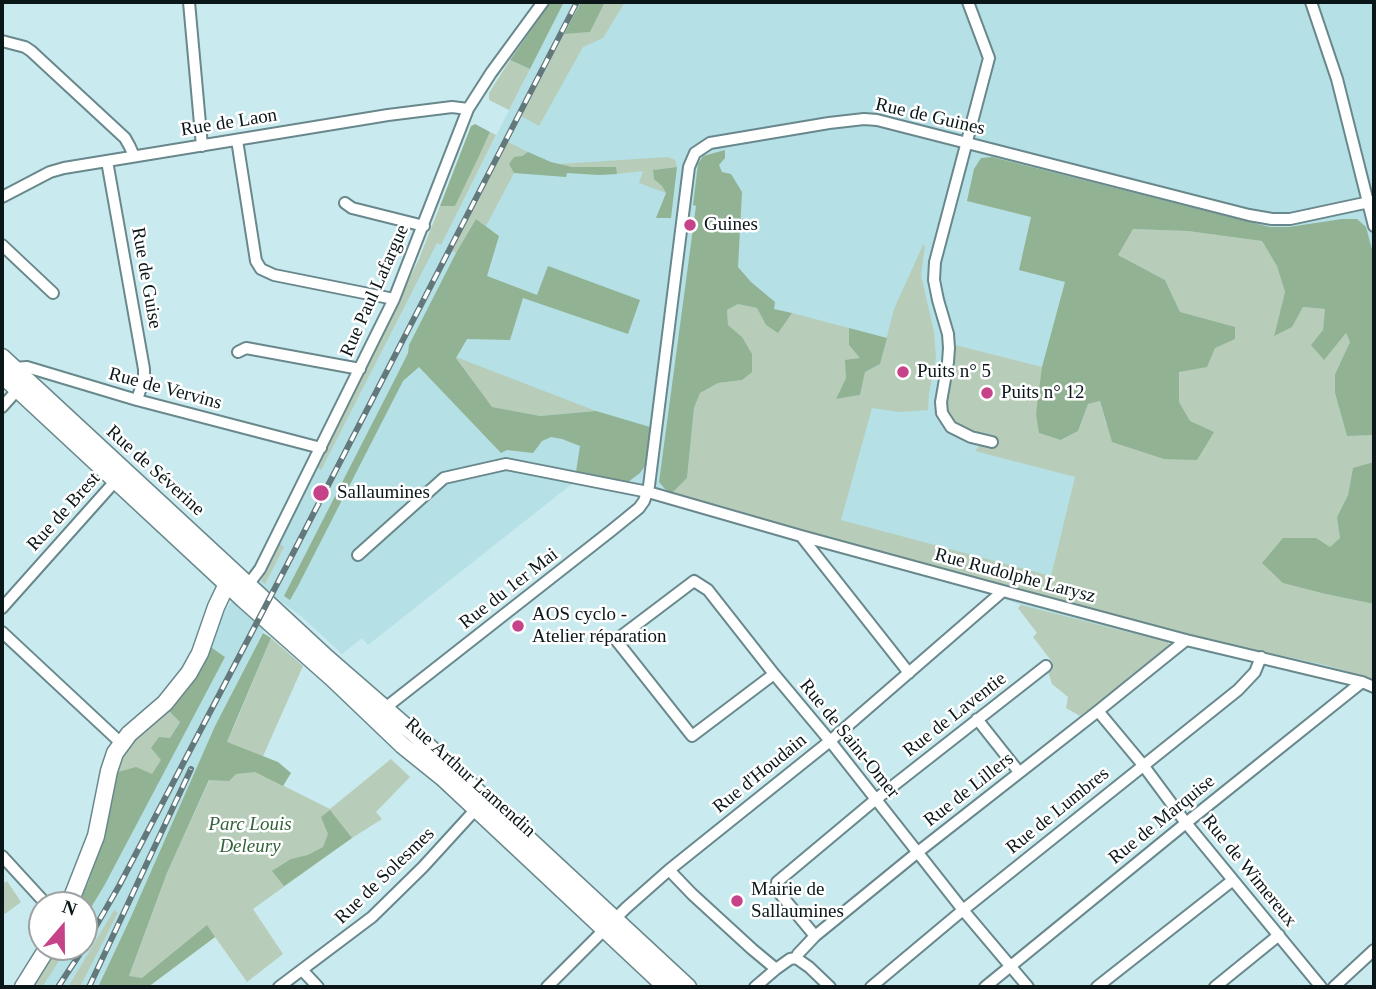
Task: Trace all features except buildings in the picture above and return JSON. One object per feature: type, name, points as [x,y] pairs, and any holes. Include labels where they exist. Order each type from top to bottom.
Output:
[{"type":"main road","name":"Rue de Séverine","points":[[6,370],[239,590],[281,615]]},
{"type":"main road","name":"Rue Arthur Lamendin","points":[[239,590],[333,679],[427,745],[609,925],[666,987]]},
{"type":"main road","points":[[75,891],[96,836],[109,771],[121,743],[166,703],[189,673],[200,653],[216,607],[239,590]]},
{"type":"main road","name":"Rue Arthur Lamendin","points":[[281,615],[378,712],[402,745],[609,925],[688,987]]},
{"type":"main road","points":[[23,987],[39,961]]},
{"type":"street","points":[[190,2],[202,146]]},
{"type":"street","name":"Rue Paul Lafargue","points":[[239,590],[260,569],[394,299],[468,109],[543,2]]},
{"type":"street","points":[[968,2],[989,58],[935,262],[936,290],[949,348],[941,402],[942,413],[951,428],[992,442]]},
{"type":"street","points":[[1311,2],[1337,79],[1371,201],[1374,226]]},
{"type":"street","points":[[2,40],[31,51],[125,138],[134,156]]},
{"type":"street","name":"Rue de Laon","points":[[2,197],[50,172],[64,168],[388,115],[452,107],[468,109]]},
{"type":"street","name":"Rue de Guines","points":[[648,492],[688,167],[695,153],[716,140],[864,119],[891,122],[1165,194],[1272,219],[1308,216],[1371,201]]},
{"type":"street","points":[[237,140],[256,261],[261,269],[274,275],[394,299]]},
{"type":"street","name":"Rue de Guise","points":[[107,161],[144,369],[137,401]]},
{"type":"street","points":[[345,203],[352,208],[424,226]]},
{"type":"street","points":[[2,245],[53,293]]},
{"type":"street","points":[[238,352],[246,348],[359,369]]},
{"type":"street","name":"Rue de Vervins","points":[[6,370],[27,367],[137,401],[321,448]]},
{"type":"street","points":[[2,407],[22,385]]},
{"type":"street","name":"Rue Rudolphe Larysz","points":[[358,555],[444,478],[506,464],[648,492],[1003,591],[1374,687]]},
{"type":"street","name":"Rue de Brest","points":[[2,608],[120,476]]},
{"type":"street","name":"Rue du 1er Mai","points":[[378,712],[639,508],[648,492]]},
{"type":"street","points":[[801,536],[909,673]]},
{"type":"street","name":"Rue de Saint-Omer","points":[[774,674],[692,737],[616,640],[694,581],[708,590],[963,910],[1028,987]]},
{"type":"street","name":"Rue d'Houdain","points":[[547,987],[629,905],[669,870],[830,741],[1003,591]]},
{"type":"street","points":[[2,632],[121,743]]},
{"type":"street","name":"Rue de Lillers","points":[[755,987],[790,959],[796,958],[815,936],[918,852],[1186,640]]},
{"type":"street","name":"Rue de Lumbres","points":[[871,987],[1238,690],[1255,672],[1261,657]]},
{"type":"street","name":"Rue de Laventie","points":[[815,936],[777,890],[777,882],[1046,666]]},
{"type":"street","name":"Rue de Marquise","points":[[985,987],[1362,682]]},
{"type":"street","name":"Rue de Wimereux","points":[[1098,712],[1321,987]]},
{"type":"street","points":[[977,719],[1019,772]]},
{"type":"street","name":"Rue de Solesmes","points":[[279,987],[372,917],[476,809]]},
{"type":"street","points":[[2,856],[34,891]]},
{"type":"street","points":[[669,870],[776,969]]},
{"type":"street","points":[[1097,987],[1234,880]]},
{"type":"street","points":[[1215,987],[1279,935]]},
{"type":"street","points":[[1334,987],[1374,950]]},
{"type":"street","points":[[796,958],[830,987]]},
{"type":"street","points":[[303,971],[318,987]]},
{"type":"shaded area","points":[[564,2],[1374,2],[1374,694],[1341,683],[1021,605],[666,502],[573,483],[368,645],[362,638],[342,654],[301,616],[279,600],[215,726],[98,987],[80,987],[93,961],[98,961],[98,952],[118,913],[114,911],[98,937],[98,891],[84,891],[103,840],[118,772],[126,750],[143,732],[233,599],[246,610],[418,261],[437,243],[441,244]]},
{"type":"shaded area","points":[[47,961],[84,961],[68,987],[30,987]]},
{"type":"green space","points":[[551,2],[564,2],[530,69],[510,60]]},
{"type":"green space","points":[[581,2],[605,2],[590,32],[564,34]]},
{"type":"green space","points":[[605,2],[625,2],[603,38],[583,47],[539,126],[521,116],[564,34],[590,32]]},
{"type":"green space","points":[[510,60],[530,69],[509,110],[489,100],[489,93]]},
{"type":"green space","points":[[475,124],[490,132],[455,206],[440,206],[471,126]]},
{"type":"green space","points":[[490,132],[496,135],[441,245],[437,243],[321,470],[318,468],[418,261],[440,206],[455,205]]},
{"type":"green space","points":[[508,142],[528,152],[509,163],[514,173],[486,226],[476,219],[456,253],[452,251]]},
{"type":"green space","points":[[725,150],[725,158],[719,165],[722,172],[731,174],[742,192],[738,267],[775,302],[774,309],[792,313],[778,333],[766,325],[757,308],[738,304],[727,310],[728,325],[742,337],[752,354],[752,372],[742,380],[718,383],[700,393],[694,408],[687,478],[672,493],[659,482],[696,206],[693,205],[698,164],[703,156]]},
{"type":"green space","points":[[528,152],[572,167],[616,167],[617,174],[567,173],[566,177],[514,173],[509,164],[514,157]]},
{"type":"green space","points":[[667,157],[675,160],[677,167],[653,170],[654,179],[666,193],[639,183],[643,171],[617,174],[615,167],[572,167],[559,164]]},
{"type":"green space","points":[[992,157],[1270,227],[1357,219],[1366,227],[1374,257],[1374,435],[1347,436],[1335,393],[1335,374],[1350,342],[1346,333],[1324,360],[1311,345],[1323,330],[1325,309],[1303,307],[1292,327],[1274,336],[1285,292],[1277,266],[1262,241],[1188,231],[1133,229],[1118,255],[1165,280],[1180,312],[1235,327],[1235,339],[1215,348],[1207,367],[1179,372],[1179,402],[1190,421],[1214,432],[1197,460],[1164,459],[1112,442],[1100,401],[1088,404],[1078,431],[1061,440],[1039,433],[1036,414],[1042,367],[1065,282],[1019,270],[1031,217],[967,201],[974,169],[981,158]]},
{"type":"green space","points":[[677,167],[671,218],[656,218],[666,193],[654,179],[653,170]]},
{"type":"green space","points":[[476,219],[499,236],[487,276],[537,295],[548,266],[640,300],[628,334],[523,298],[510,340],[467,339],[456,358],[492,407],[540,416],[596,411],[650,427],[645,466],[628,482],[576,472],[580,446],[551,437],[542,441],[533,453],[507,450],[501,453],[419,367],[403,381],[290,600],[284,596],[408,353],[409,345]]},
{"type":"green space","points":[[1132,229],[1188,231],[1262,241],[1277,266],[1285,292],[1274,335],[1292,326],[1303,307],[1326,309],[1323,330],[1345,332],[1350,342],[1335,373],[1335,393],[1347,436],[1374,435],[1374,462],[1353,469],[1348,495],[1337,517],[1340,538],[1330,547],[1326,594],[1374,604],[1374,679],[1068,604],[810,534],[672,493],[687,478],[694,408],[700,393],[718,383],[742,380],[742,337],[728,325],[727,310],[738,304],[757,308],[766,325],[778,332],[792,313],[849,328],[850,345],[861,358],[846,378],[836,399],[860,395],[865,372],[880,364],[894,309],[923,245],[921,275],[934,332],[936,358],[928,410],[899,412],[872,408],[841,520],[1051,576],[1075,477],[975,451],[980,445],[991,446],[994,435],[963,428],[951,420],[947,408],[955,364],[955,345],[1042,367],[1039,433],[1062,440],[1078,431],[1088,404],[1100,401],[1106,424],[1214,432],[1190,422],[1179,402],[1180,312],[1165,280],[1118,255]]},
{"type":"green space","points":[[849,328],[887,338],[880,364],[865,372],[860,395],[836,399],[846,378],[845,360],[860,358],[849,345]]},
{"type":"green space","points":[[456,357],[596,411],[540,416],[491,407]]},
{"type":"green space","points":[[1374,462],[1374,604],[1283,583],[1262,563],[1283,538],[1316,538],[1330,547],[1340,538],[1337,517],[1348,495],[1353,468]]},
{"type":"green space","points":[[280,544],[284,547],[265,584],[261,581]]},
{"type":"green space","points":[[1021,605],[1168,642],[1171,647],[1080,716],[1066,708],[1068,697],[1052,684],[1048,672],[1053,663],[1033,637],[1037,633],[1018,608]]},
{"type":"green space","points":[[263,633],[271,638],[227,742],[278,762],[291,773],[283,786],[255,772],[236,774],[229,781],[209,780],[167,873],[129,976],[142,978],[207,925],[215,937],[148,987],[98,987],[215,726]]},
{"type":"green space","name":"Parc Louis Deleury","points":[[271,638],[303,666],[256,772],[330,809],[391,759],[410,777],[376,812],[382,819],[253,909],[283,954],[247,982],[215,937],[148,987],[125,987],[167,873]]},
{"type":"green space","points":[[209,646],[225,657],[104,886],[98,896],[98,891],[84,891],[103,840],[118,772],[136,767],[152,774],[161,760],[151,748],[159,737],[170,738],[180,722],[168,710]]},
{"type":"green space","points":[[168,710],[180,721],[152,775],[118,772],[126,750]]},
{"type":"green space","points":[[330,810],[352,838],[284,886],[272,871],[291,859],[308,855],[323,847],[328,834],[321,817]]},
{"type":"green space","points":[[7,881],[21,902],[5,914],[2,909],[2,884]]},
{"type":"green space","points":[[114,910],[118,913],[98,952],[98,937]]},
{"type":"green space","points":[[47,961],[59,961],[42,987],[30,987]]},
{"type":"green space","points":[[84,961],[93,961],[80,987],[68,987]]},
{"type":"railway","points":[[58,987],[119,886],[577,2]]},
{"type":"railway","points":[[89,987],[191,769]]},
{"type":"place","name":"Guines","points":[[690,225]]},
{"type":"place","name":"Puits n° 5","points":[[903,372]]},
{"type":"place","name":"Puits n° 12","points":[[987,393]]},
{"type":"place","name":"Sallaumines","points":[[321,493]]},
{"type":"place","name":"AOS cyclo - Atelier réparation","points":[[518,626]]},
{"type":"place","name":"Mairie de Sallaumines","points":[[737,901]]}]
